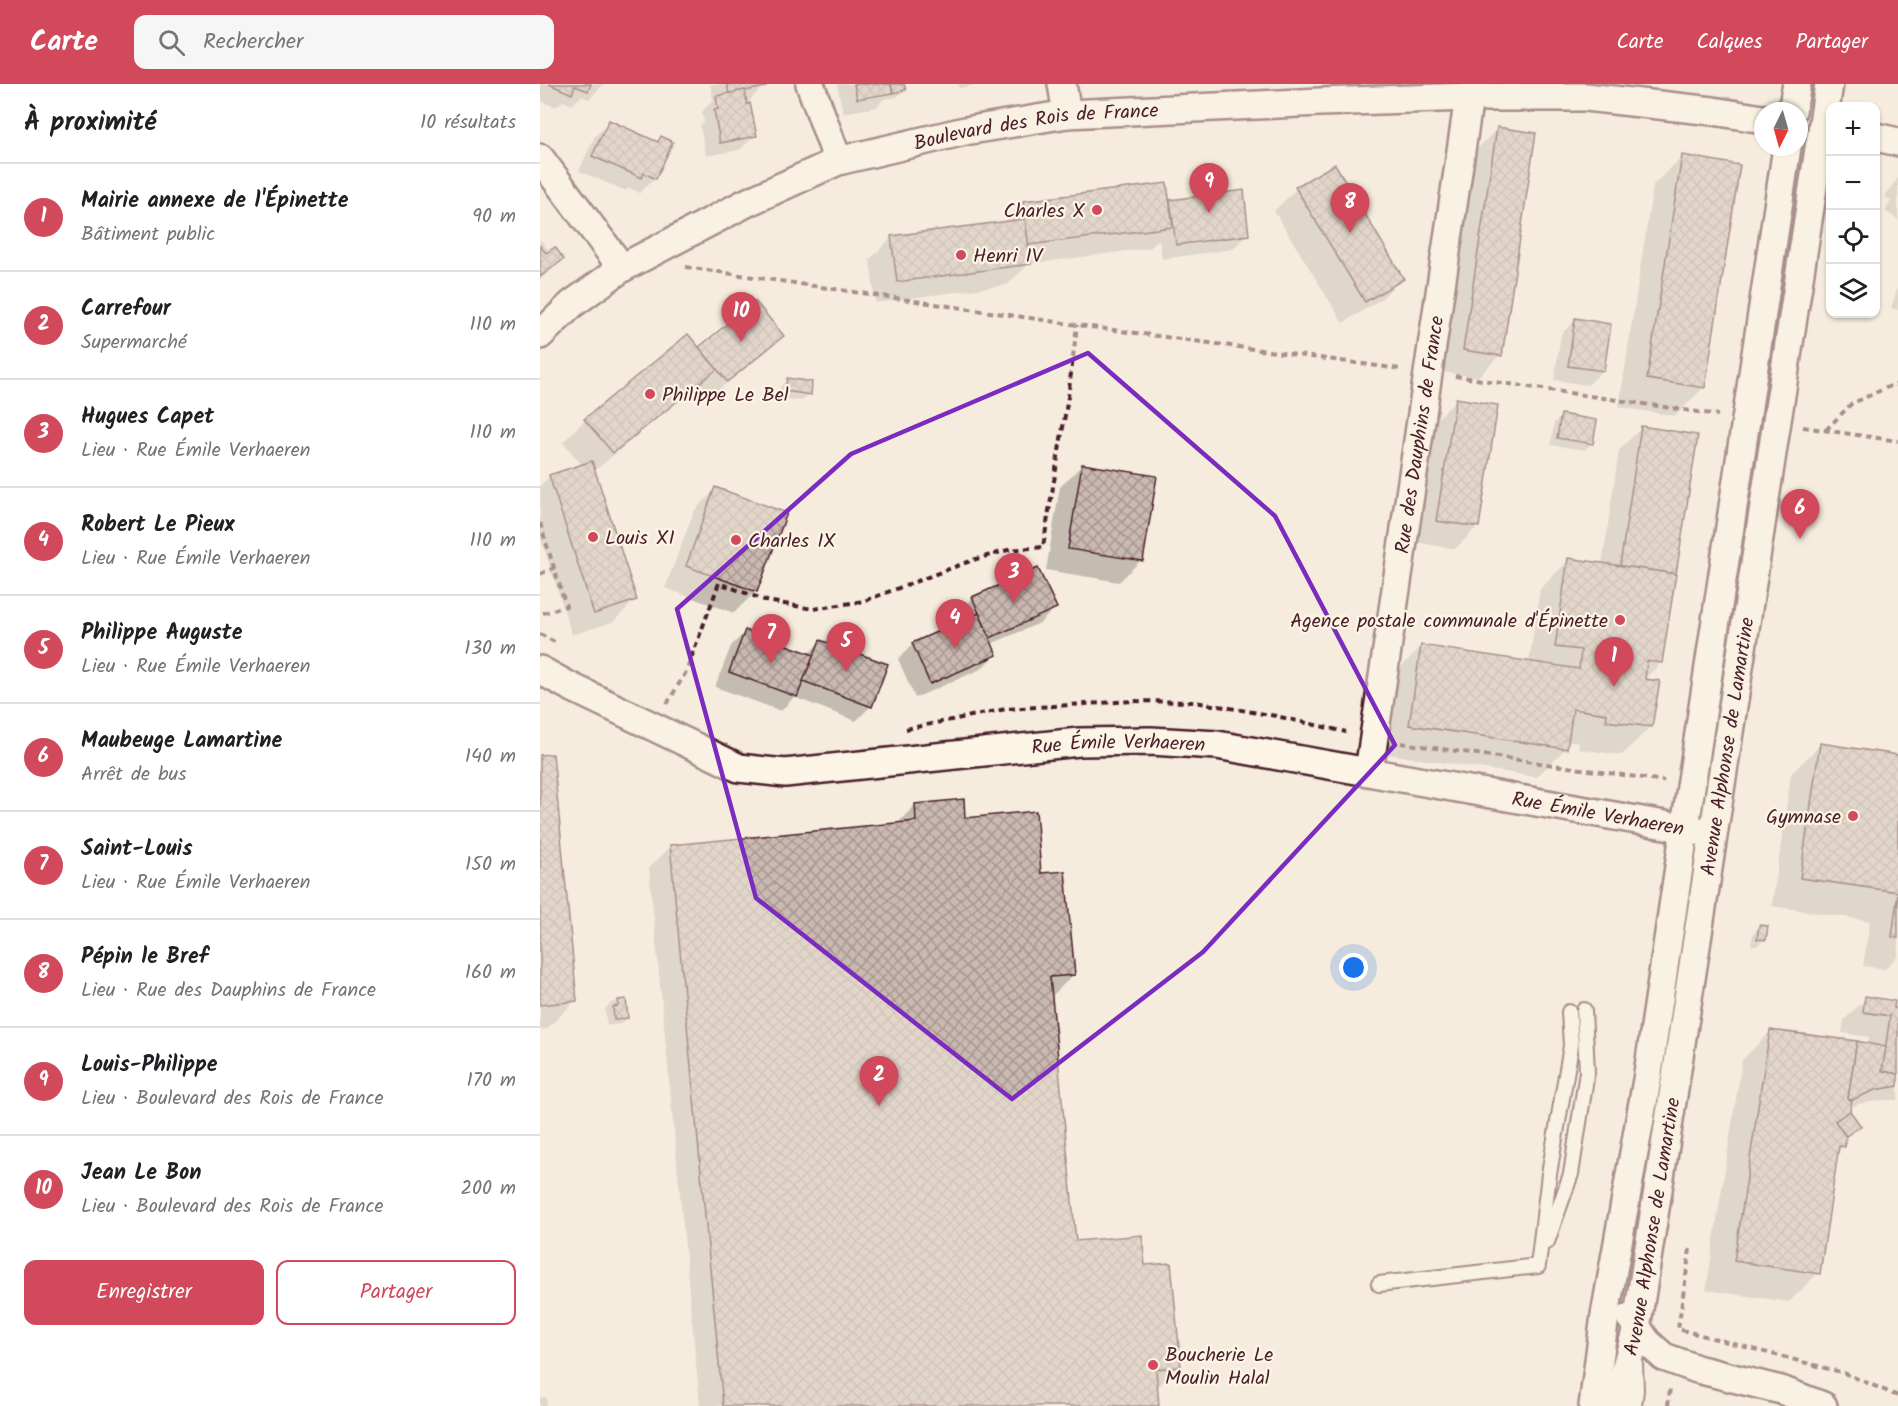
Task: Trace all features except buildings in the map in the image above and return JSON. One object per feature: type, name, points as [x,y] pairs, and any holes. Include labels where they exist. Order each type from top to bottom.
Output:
[{"type":"street","points":[[810,84],[837,161]]},
{"type":"street","points":[[1062,84],[1067,114]]},
{"type":"street","points":[[1794,102],[1797,84]]},
{"type":"street","name":"Avenue Alphonse de Lamartine","points":[[1618,1406],[1620,1388],[1635,1330],[1714,833],[1777,423],[1817,125],[1830,84]]},
{"type":"street","name":"Boulevard des Rois de France","points":[[540,335],[572,304],[622,268],[746,203],[837,161],[965,131],[1067,114],[1320,93],[1469,98],[1587,91],[1754,118]]},
{"type":"street","name":"Rue des Dauphins de France","points":[[1369,771],[1469,98]]},
{"type":"street","points":[[1880,137],[1898,142]]},
{"type":"street","name":"Avenue Alphonse de Lamartine","points":[[1593,1406],[1607,1303],[1647,1080],[1686,829],[1745,418],[1786,156]]},
{"type":"street","points":[[540,158],[622,268]]},
{"type":"street","name":"Rue Émile Verhaeren","points":[[540,670],[739,768],[785,773],[1079,742],[1151,741],[1217,745],[1714,833]]},
{"type":"street","points":[[1607,1303],[1664,1358],[1697,1369],[1781,1390],[1823,1406]]},
{"type":"lane","points":[[1538,1266],[1571,1174],[1587,1072],[1584,1010]]},
{"type":"lane","points":[[1538,1266],[1549,1174],[1571,1046],[1569,1012]]},
{"type":"lane","points":[[1379,1284],[1538,1266]]},
{"type":"lane","points":[[1580,1406],[1583,1384],[1607,1303]]},
{"type":"lane","points":[[1634,1406],[1635,1330]]},
{"type":"path","points":[[683,266],[1077,325],[1428,372],[1745,418]]},
{"type":"path","points":[[654,726],[686,672],[718,583],[767,600],[813,609],[864,602],[973,560],[1008,550],[1043,548],[1068,397],[1077,325]]},
{"type":"path","points":[[1826,430],[1851,404],[1898,384]]},
{"type":"path","points":[[1777,423],[1898,441]]},
{"type":"path","points":[[540,523],[567,606],[540,614]]},
{"type":"path","points":[[540,574],[554,568]]},
{"type":"path","points":[[1690,1249],[1678,1329],[1844,1373],[1898,1396]]},
{"type":"path","points":[[1668,1406],[1671,1388]]},
{"type":"highlighted area","points":[[1088,353],[1275,516],[1395,745],[1203,952],[1012,1099],[756,898],[677,609],[851,454]]},
{"type":"place","name":"Charles X","points":[[1097,210]]},
{"type":"place","name":"Louis-Philippe","points":[[1209,213]]},
{"type":"place","name":"Pépin le Bref","points":[[1350,233]]},
{"type":"place","name":"Henri IV","points":[[961,255]]},
{"type":"place","name":"Jean Le Bon","points":[[741,342]]},
{"type":"place","name":"Philippe Le Bel","points":[[650,394]]},
{"type":"place","name":"Louis XI","points":[[593,537]]},
{"type":"place","name":"Maubeuge Lamartine","points":[[1800,539]]},
{"type":"place","name":"Charles IX","points":[[736,540]]},
{"type":"place","name":"Hugues Capet","points":[[1014,603]]},
{"type":"place","name":"Agence postale communale d'Épinette","points":[[1620,620]]},
{"type":"place","name":"Robert Le Pieux","points":[[955,649]]},
{"type":"place","name":"Saint-Louis","points":[[771,664]]},
{"type":"place","name":"Philippe Auguste","points":[[846,672]]},
{"type":"place","name":"Mairie annexe de l'Épinette","points":[[1614,687]]},
{"type":"place","name":"Gymnase","points":[[1853,816]]},
{"type":"place","name":"Carrefour","points":[[879,1106]]},
{"type":"place","name":"Boucherie Le Moulin Halal","points":[[1153,1365]]}]
